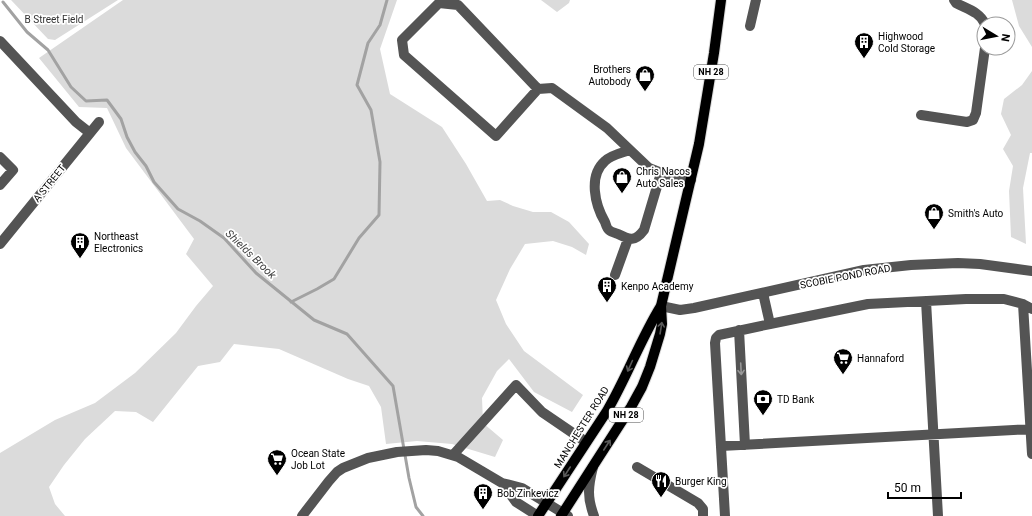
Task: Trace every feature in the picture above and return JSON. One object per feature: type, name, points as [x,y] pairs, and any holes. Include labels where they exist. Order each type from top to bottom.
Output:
[{"type":"main road","name":"MANCHESTER ROAD","points":[[564,515],[631,407],[647,374],[656,349],[662,324],[661,306],[699,144],[721,0]]},
{"type":"main road","name":"MANCHESTER ROAD","points":[[538,516],[616,396],[644,334],[661,306]]},
{"type":"street","points":[[750,26],[756,0]]},
{"type":"street","points":[[954,0],[956,3],[977,13],[980,16]]},
{"type":"street","points":[[538,89],[458,5],[439,3],[402,40],[404,55],[496,136],[538,89],[552,88],[607,128],[649,168],[669,176],[691,180]]},
{"type":"street","points":[[0,41],[76,122],[90,133]]},
{"type":"street","points":[[921,115],[967,122],[973,120],[976,113],[984,56]]},
{"type":"street","name":"A STREET","points":[[0,244],[99,122]]},
{"type":"street","points":[[630,150],[610,157],[603,162],[598,171],[595,183],[595,196],[609,231],[628,239],[639,237],[644,230],[661,173]]},
{"type":"street","points":[[0,157],[13,170],[0,185]]},
{"type":"street","points":[[616,276],[628,239]]},
{"type":"street","name":"SCOBIE POND ROAD","points":[[661,306],[680,310],[694,308],[864,270],[911,265],[958,263],[980,264],[1032,271]]},
{"type":"street","points":[[763,293],[770,324]]},
{"type":"street","points":[[725,516],[715,342],[720,335],[739,330],[868,304],[966,299],[1004,299],[1028,307],[1032,454]]},
{"type":"street","points":[[926,301],[938,516]]},
{"type":"street","points":[[739,330],[746,445]]},
{"type":"street","points":[[453,455],[516,384],[542,412],[586,442]]},
{"type":"street","points":[[721,446],[1031,430]]},
{"type":"street","points":[[302,516],[337,472],[359,461],[397,452],[413,450],[438,451],[453,455],[502,483],[522,488],[564,515]]},
{"type":"street","points":[[594,465],[589,482],[588,493],[590,506],[594,516]]},
{"type":"street","points":[[637,467],[697,501],[702,507],[703,516]]},
{"type":"street","points":[[502,483],[516,502],[538,516]]},
{"type":"green space","name":"B Street Field","points":[[11,0],[118,0],[55,40],[48,39]]},
{"type":"green space","points":[[123,0],[397,0],[380,49],[390,94],[442,127],[466,164],[487,201],[500,200],[533,212],[551,212],[569,222],[589,244],[586,255],[572,247],[553,241],[525,244],[510,269],[496,300],[506,324],[524,351],[583,395],[572,412],[534,392],[509,359],[497,371],[482,398],[483,423],[503,440],[495,457],[452,444],[417,441],[386,444],[381,407],[369,386],[348,379],[279,349],[234,344],[220,362],[198,366],[153,422],[136,412],[115,411],[85,439],[49,487],[55,504],[65,516],[0,516],[0,453],[55,420],[95,403],[135,373],[176,333],[213,286],[186,254],[194,239],[126,148],[107,108],[79,107],[39,58]]},
{"type":"green space","points":[[541,0],[570,0],[569,3],[557,12]]},
{"type":"green space","points":[[1012,0],[1032,0],[1032,47],[1019,26]]},
{"type":"green space","points":[[1032,71],[1032,153],[1030,153],[1023,188],[1026,244],[1011,237],[1009,191],[1013,166],[1003,149],[1011,135],[1001,114],[1004,99],[1022,85]]},
{"type":"waterway","name":"Shields Brook","points":[[291,302],[334,279],[359,238],[379,215],[380,162],[371,110],[357,85],[368,43],[380,25],[387,0]]},
{"type":"waterway","name":"Shields Brook","points":[[3,2],[27,32],[48,50],[71,87],[86,101],[107,100],[121,119],[127,137],[135,152],[146,166],[154,182],[178,209],[200,221],[224,238],[256,273],[314,320],[347,334],[393,386],[409,478],[416,507],[423,516]]},
{"type":"place","name":"Highwood Cold Storage","points":[[864,59]]},
{"type":"place","name":"Brothers Autobody","points":[[645,92]]},
{"type":"place","name":"Chris Nacos Auto Sales","points":[[622,194]]},
{"type":"place","name":"Smith's Auto","points":[[934,230]]},
{"type":"place","name":"Northeast Electronics","points":[[80,259]]},
{"type":"place","name":"Kenpo Academy","points":[[607,303]]},
{"type":"place","name":"Hannaford","points":[[843,375]]},
{"type":"place","name":"TD Bank","points":[[763,416]]},
{"type":"place","name":"Ocean State Job Lot","points":[[277,476]]},
{"type":"place","name":"Burger King","points":[[661,498]]},
{"type":"place","name":"Bob Zinkevicz","points":[[483,510]]}]
